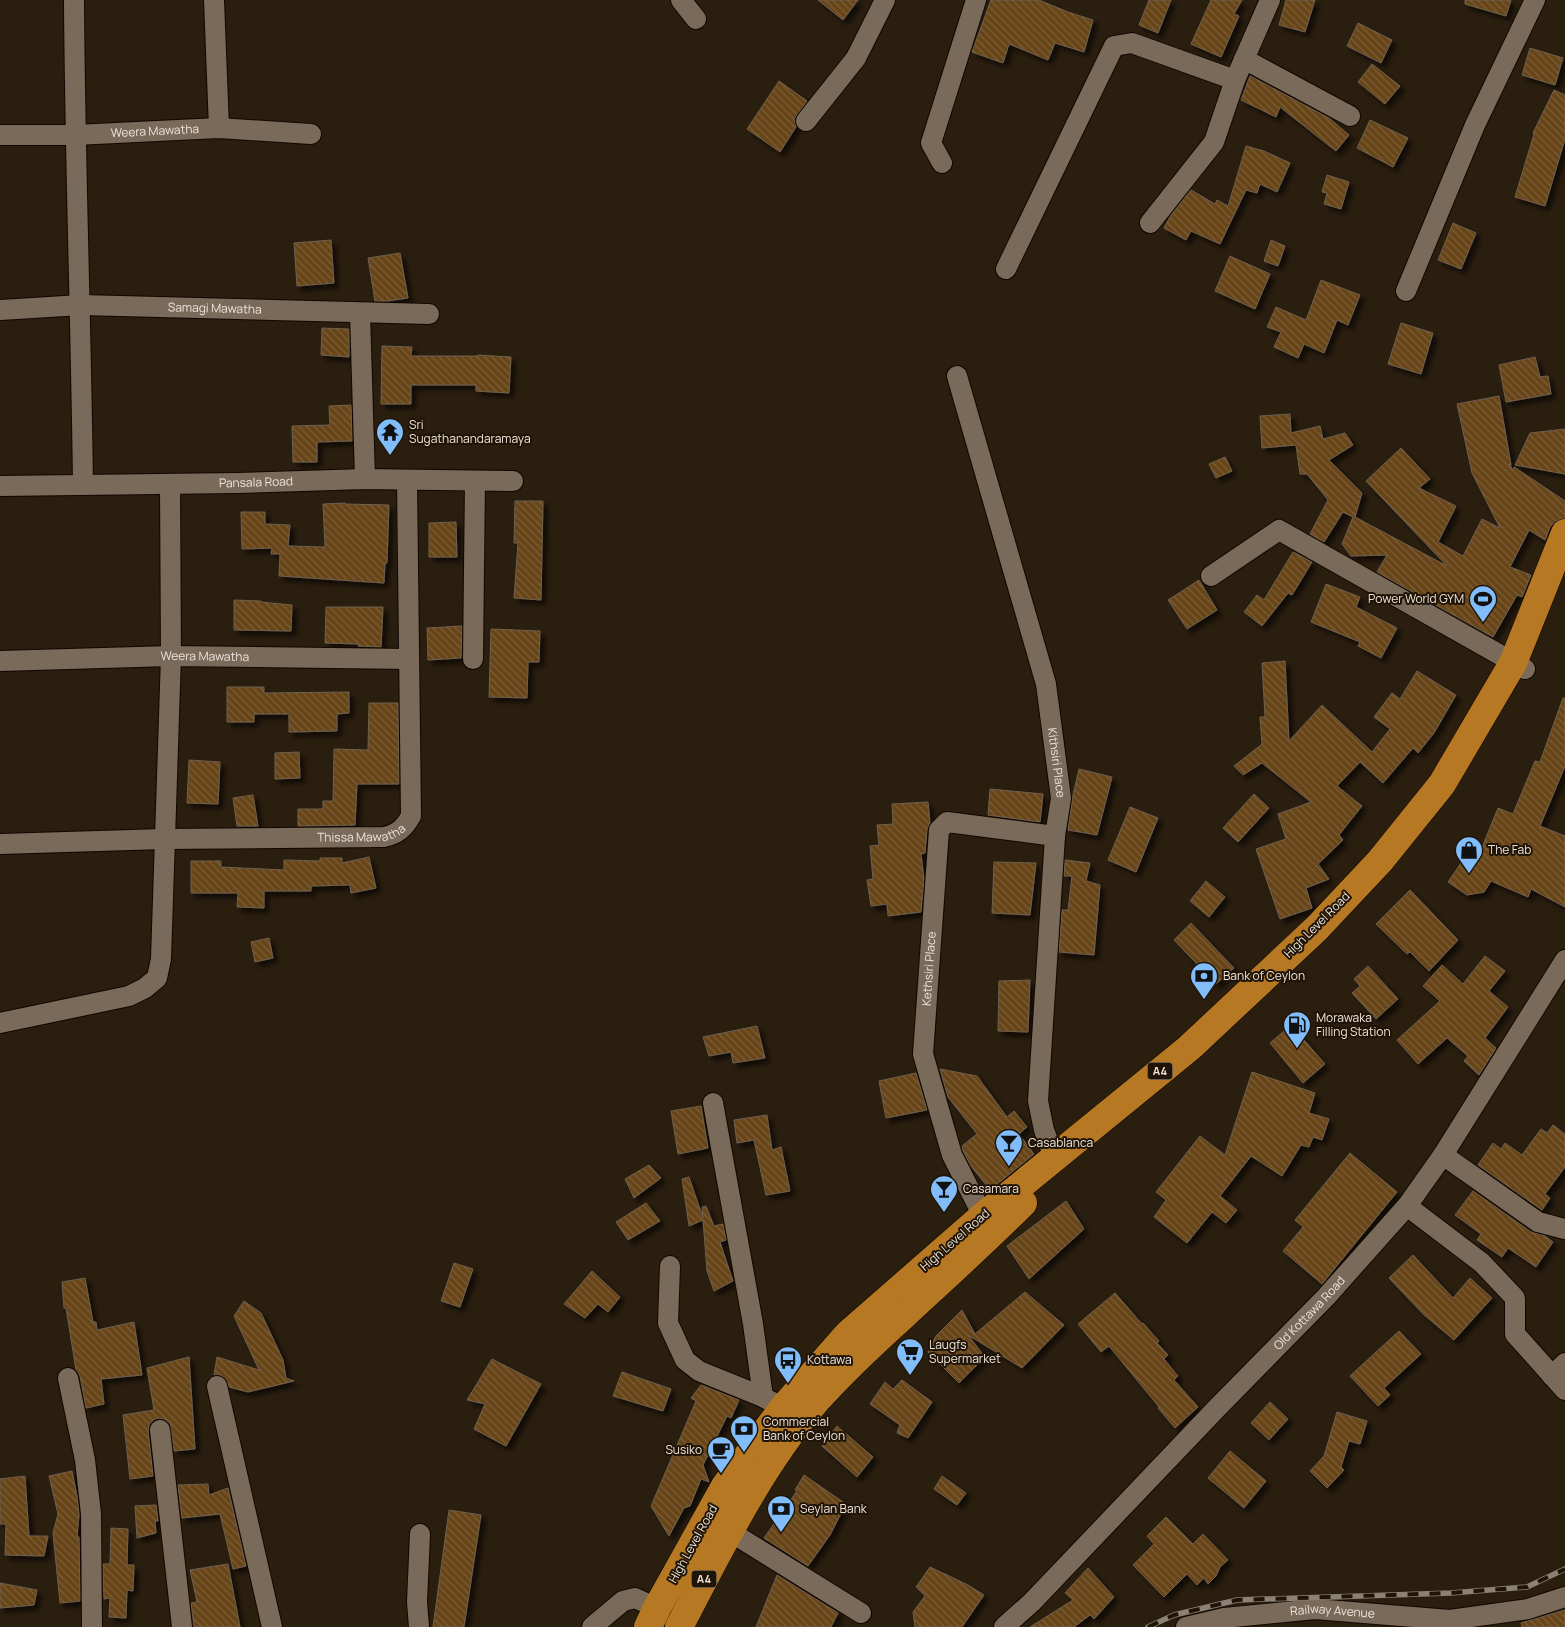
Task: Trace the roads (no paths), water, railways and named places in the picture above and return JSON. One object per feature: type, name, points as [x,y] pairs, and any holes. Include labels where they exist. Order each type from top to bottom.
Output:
[{"type":"highway","name":"High Level Road","points":[[652,1617],[773,1402],[983,1216],[1189,1048],[1316,928],[1380,861],[1442,784],[1519,666],[1565,533]]},
{"type":"highway","name":"High Level Road","points":[[679,1627],[729,1531],[770,1465],[818,1400],[867,1349],[995,1231],[1038,1187],[1198,1058],[1326,938],[1390,870],[1453,792],[1519,666],[1565,569]]},
{"type":"street","points":[[74,0],[75,135],[81,305],[83,484]]},
{"type":"street","points":[[214,0],[219,128]]},
{"type":"street","points":[[681,0],[696,19]]},
{"type":"street","points":[[806,121],[856,58],[885,0]]},
{"type":"street","points":[[942,163],[931,143],[976,0]]},
{"type":"street","points":[[1150,223],[1214,142],[1235,80],[1270,0]]},
{"type":"street","points":[[1406,291],[1475,125],[1535,0]]},
{"type":"street","points":[[1006,269],[1114,46],[1132,43],[1235,80]]},
{"type":"street","points":[[1244,59],[1350,116]]},
{"type":"street","name":"Weera Mawatha","points":[[0,135],[75,135],[219,128],[311,134]]},
{"type":"street","name":"Samagi Mawatha","points":[[0,310],[81,305],[429,314]]},
{"type":"street","points":[[360,312],[365,479]]},
{"type":"street","name":"Kithsiri Place","points":[[958,376],[1046,684],[1061,798],[1055,836],[1038,1100],[1044,1130],[1054,1157]]},
{"type":"street","name":"Pansala Road","points":[[0,486],[365,479],[513,481]]},
{"type":"street","name":"Thissa Mawatha","points":[[0,844],[164,839],[384,837],[394,835],[405,827],[411,816],[407,481]]},
{"type":"street","points":[[472,658],[475,481]]},
{"type":"street","points":[[0,1023],[129,996],[145,988],[156,978],[161,959],[171,656],[170,484]]},
{"type":"street","points":[[1211,576],[1279,530],[1519,666]]},
{"type":"street","name":"Weera Mawatha","points":[[0,661],[171,656],[409,659]]},
{"type":"street","name":"Kethsiri Place","points":[[983,1216],[952,1155],[923,1054],[939,830],[947,822],[1055,836]]},
{"type":"street","name":"Old Kottawa Road","points":[[1004,1627],[1032,1602],[1326,1297],[1407,1206],[1443,1156],[1565,960]]},
{"type":"street","points":[[713,1103],[753,1324],[773,1402]]},
{"type":"street","points":[[1443,1156],[1538,1222],[1565,1229]]},
{"type":"street","points":[[1407,1206],[1482,1263],[1515,1298],[1515,1334],[1561,1376]]},
{"type":"street","points":[[670,1266],[668,1323],[685,1360],[699,1371],[773,1402]]},
{"type":"street","points":[[68,1378],[85,1460],[90,1505],[92,1627]]},
{"type":"street","points":[[218,1386],[272,1627]]},
{"type":"street","points":[[160,1430],[182,1627]]},
{"type":"street","points":[[729,1531],[860,1613]]},
{"type":"street","points":[[419,1627],[417,1602],[420,1534]]},
{"type":"street","name":"Railway Avenue","points":[[1186,1627],[1224,1618],[1315,1609],[1450,1620],[1528,1609],[1565,1597]]},
{"type":"street","points":[[592,1627],[623,1602],[635,1598],[652,1617]]},
{"type":"railway","points":[[1148,1627],[1174,1615],[1237,1600],[1451,1593],[1527,1587],[1565,1569]]},
{"type":"place","name":"Sri Sugathanandaramaya","points":[[390,456]]},
{"type":"place","name":"Power World GYM","points":[[1483,623]]},
{"type":"place","name":"The Fab","points":[[1469,874]]},
{"type":"place","name":"Bank of Ceylon","points":[[1204,1000]]},
{"type":"place","name":"Morawaka Filling Station","points":[[1297,1049]]},
{"type":"place","name":"Casablanca","points":[[1009,1167]]},
{"type":"place","name":"Casamara","points":[[944,1213]]},
{"type":"place","name":"Laugfs Supermarket","points":[[910,1376]]},
{"type":"place","name":"Kottawa","points":[[788,1384]]},
{"type":"place","name":"Commercial Bank of Ceylon","points":[[744,1453]]},
{"type":"place","name":"Susiko","points":[[721,1474]]},
{"type":"place","name":"Seylan Bank","points":[[781,1533]]}]
